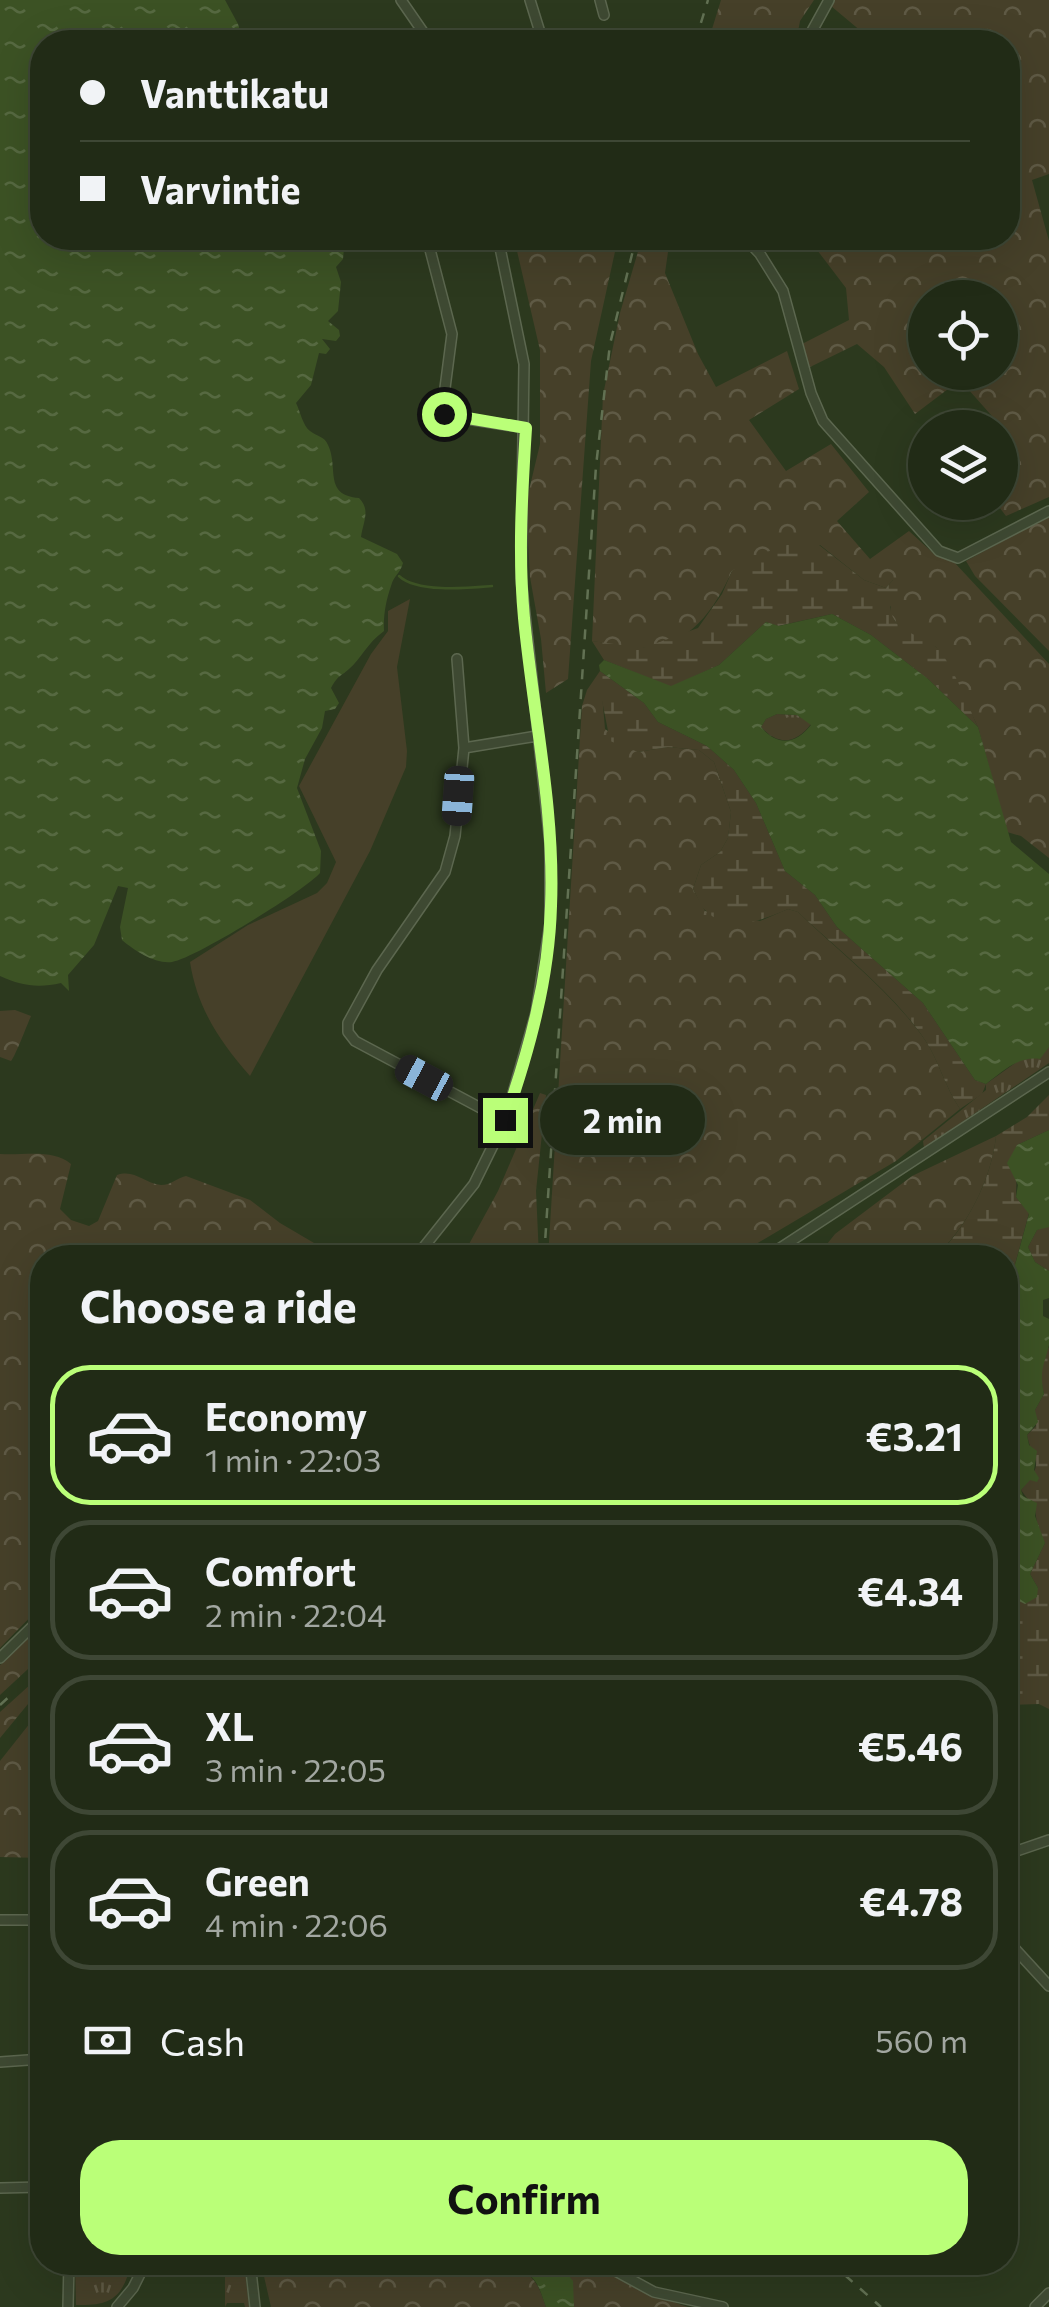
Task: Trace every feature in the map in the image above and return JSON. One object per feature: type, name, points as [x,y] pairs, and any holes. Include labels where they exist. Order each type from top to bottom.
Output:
[{"type":"street","points":[[401,0],[422,30]]},
{"type":"street","points":[[530,0],[539,30]]},
{"type":"street","points":[[600,0],[604,15]]},
{"type":"street","points":[[813,30],[829,0]]},
{"type":"street","points":[[431,250],[452,334],[442,411],[446,416],[526,428]]},
{"type":"street","points":[[425,1245],[474,1184],[505,1120],[536,1014],[550,924],[552,866],[520,548],[526,428],[521,338],[501,250]]},
{"type":"street","points":[[756,250],[783,291],[811,393],[823,421],[938,551],[958,558],[1049,510]]},
{"type":"street","points":[[457,659],[464,748],[455,836],[445,872],[369,982],[348,1028],[355,1041],[505,1120]]},
{"type":"street","points":[[464,748],[538,736]]},
{"type":"street","points":[[785,1245],[1049,1072]]},
{"type":"street","points":[[0,1658],[30,1629]]},
{"type":"street","points":[[1018,1851],[1049,1840]]},
{"type":"street","points":[[0,1920],[30,1920]]},
{"type":"street","points":[[1018,1952],[1049,1986]]},
{"type":"street","points":[[0,2062],[30,2061]]},
{"type":"street","points":[[0,2188],[30,2187]]},
{"type":"street","points":[[68,2275],[68,2307]]},
{"type":"street","points":[[118,2307],[140,2275]]},
{"type":"street","points":[[252,2275],[256,2307]]},
{"type":"street","points":[[623,2275],[654,2292],[723,2307]]},
{"type":"street","points":[[1035,2307],[1049,2292]]},
{"type":"green space","points":[[721,0],[814,0],[798,30],[712,30]]},
{"type":"green space","points":[[834,0],[1049,0],[1049,174],[1032,180],[1049,241],[1049,497],[1018,511],[1018,410],[987,410],[969,390],[1018,390],[1018,280],[908,280],[908,390],[947,390],[920,410],[912,410],[884,367],[857,344],[808,368],[802,344],[849,320],[846,288],[817,250],[1020,250],[1020,30],[860,30],[831,6]]},
{"type":"green space","points":[[517,250],[615,250],[591,361],[568,679],[546,693],[530,577],[526,503],[540,444],[540,350]]},
{"type":"green space","points":[[638,250],[668,250],[665,273],[716,387],[787,351],[799,389],[749,420],[786,471],[831,444],[869,492],[837,521],[870,559],[909,531],[933,553],[954,562],[1049,664],[1049,858],[1021,836],[1007,832],[978,727],[936,647],[903,632],[890,614],[893,580],[886,588],[864,580],[820,545],[732,571],[698,624],[672,642],[640,648],[592,641],[603,395]]},
{"type":"green space","points":[[1049,516],[1049,651],[975,576],[966,561]]},
{"type":"green space","points":[[793,543],[819,545],[864,580],[886,588],[893,580],[900,583],[901,592],[890,607],[892,616],[902,628],[942,654],[978,727],[928,679],[871,635],[832,614],[778,626],[766,622],[719,665],[671,687],[604,660],[592,641],[643,648],[698,628],[722,594],[732,571],[749,558]]},
{"type":"green space","points":[[410,599],[397,667],[406,767],[370,851],[250,1076],[211,1024],[190,962],[248,925],[317,893],[327,883],[336,862],[299,786],[371,654],[388,631],[388,611]]},
{"type":"green space","points":[[600,671],[605,729],[638,752],[668,747],[699,750],[714,762],[731,812],[728,838],[720,852],[701,865],[693,889],[705,911],[760,921],[788,909],[798,912],[912,1022],[930,1048],[960,1109],[896,1161],[754,1245],[549,1245],[582,706]]},
{"type":"green space","points":[[600,671],[644,703],[658,722],[707,746],[734,770],[756,803],[785,871],[815,895],[837,927],[923,1003],[975,1080],[986,1084],[982,1094],[960,1109],[930,1048],[912,1022],[798,912],[788,909],[735,923],[724,922],[703,908],[693,889],[701,865],[720,852],[728,838],[731,812],[714,762],[699,750],[668,747],[638,752],[610,741]]},
{"type":"green space","points":[[777,714],[797,715],[811,724],[799,736],[780,740],[761,727],[766,719]]},
{"type":"green space","points":[[15,1010],[31,1016],[11,1061],[0,1057],[0,1011]]},
{"type":"green space","points":[[1049,1047],[1049,1063],[924,1148],[923,1141],[986,1090],[986,1084],[1018,1061]]},
{"type":"green space","points":[[540,1093],[546,1095],[536,1191],[538,1245],[469,1245],[498,1191]]},
{"type":"green space","points":[[1049,1095],[1049,1130],[1017,1145],[1016,1197],[1029,1213],[1018,1253],[1018,1245],[947,1245],[976,1202],[996,1136],[1027,1117]]},
{"type":"green space","points":[[996,1136],[976,1202],[947,1245],[826,1245],[835,1234],[912,1176]]},
{"type":"green space","points":[[0,1154],[46,1154],[71,1164],[60,1209],[71,1220],[89,1226],[98,1221],[117,1175],[129,1174],[161,1185],[186,1176],[250,1200],[314,1243],[336,1245],[30,1245],[30,1617],[0,1648]]},
{"type":"green space","points":[[1047,1226],[1049,1271],[1035,1262],[1028,1247],[1037,1230]]},
{"type":"green space","points":[[1049,1347],[1049,1709],[1039,1704],[1018,1705],[1018,1599],[1038,1588],[1030,1574],[1045,1543],[1038,1530],[1035,1509],[1021,1490],[1036,1467],[1027,1435],[1036,1426],[1035,1410],[1044,1394],[1043,1358]]},
{"type":"green space","points":[[30,1636],[30,1667],[0,1695],[0,1665]]},
{"type":"green space","points":[[30,1685],[30,1702],[0,1738],[0,1712]]},
{"type":"green space","points":[[30,1723],[30,1858],[0,1857],[0,1761]]},
{"type":"green space","points":[[75,2275],[127,2275],[114,2298],[98,2304],[76,2305]]},
{"type":"green space","points":[[225,2275],[245,2275],[249,2307],[244,2303],[227,2303],[225,2307]]},
{"type":"green space","points":[[264,2275],[528,2275],[546,2307],[271,2307]]},
{"type":"green space","points":[[566,2275],[610,2275],[688,2307],[574,2307]]},
{"type":"water","points":[[0,0],[225,0],[240,30],[30,30],[30,250],[344,250],[336,267],[341,282],[338,311],[328,321],[340,336],[336,341],[322,339],[330,349],[326,354],[319,353],[311,385],[296,403],[308,429],[328,445],[336,486],[348,496],[359,498],[365,507],[361,537],[397,554],[403,563],[392,582],[384,631],[331,688],[339,703],[335,709],[325,711],[297,788],[321,851],[320,873],[248,923],[172,962],[152,959],[122,940],[120,927],[128,888],[118,886],[94,945],[68,975],[69,991],[61,983],[30,985],[0,976]]},
{"type":"water","points":[[832,614],[871,635],[928,679],[978,727],[1011,842],[1049,874],[1049,1047],[1040,1059],[1018,1062],[986,1084],[975,1080],[923,1003],[837,927],[815,895],[785,871],[756,803],[734,770],[707,746],[658,722],[644,703],[600,671],[604,660],[671,686],[719,665],[766,622],[779,626]],"holes":[[[777,714],[797,715],[811,725],[793,739],[774,738],[761,727],[766,719]]]},
{"type":"water","points":[[1049,1130],[1049,1227],[1037,1230],[1028,1247],[1035,1262],[1049,1271],[1049,1298],[1043,1300],[1043,1316],[1049,1319],[1049,1345],[1042,1373],[1044,1394],[1035,1410],[1038,1422],[1027,1435],[1029,1445],[1037,1451],[1034,1470],[1039,1478],[1037,1482],[1030,1480],[1021,1490],[1023,1496],[1037,1503],[1035,1516],[1045,1543],[1030,1574],[1038,1588],[1037,1597],[1025,1604],[1018,1600],[1018,1254],[1029,1214],[1016,1197],[1018,1185],[1007,1163],[1017,1145]]},
{"type":"water","points":[[529,2275],[568,2275],[573,2281],[574,2307],[546,2307]]},
{"type":"waterway","points":[[399,576],[430,587],[492,586]]},
{"type":"railway","points":[[699,30],[708,0]]},
{"type":"railway","points":[[545,1245],[596,466],[610,344],[633,250]]},
{"type":"railway","points":[[0,1705],[12,1694]]},
{"type":"railway","points":[[845,2275],[881,2307]]},
{"type":"route","points":[[444,414],[526,428],[520,514],[521,578],[550,844],[552,903],[536,1014],[505,1120]]}]
